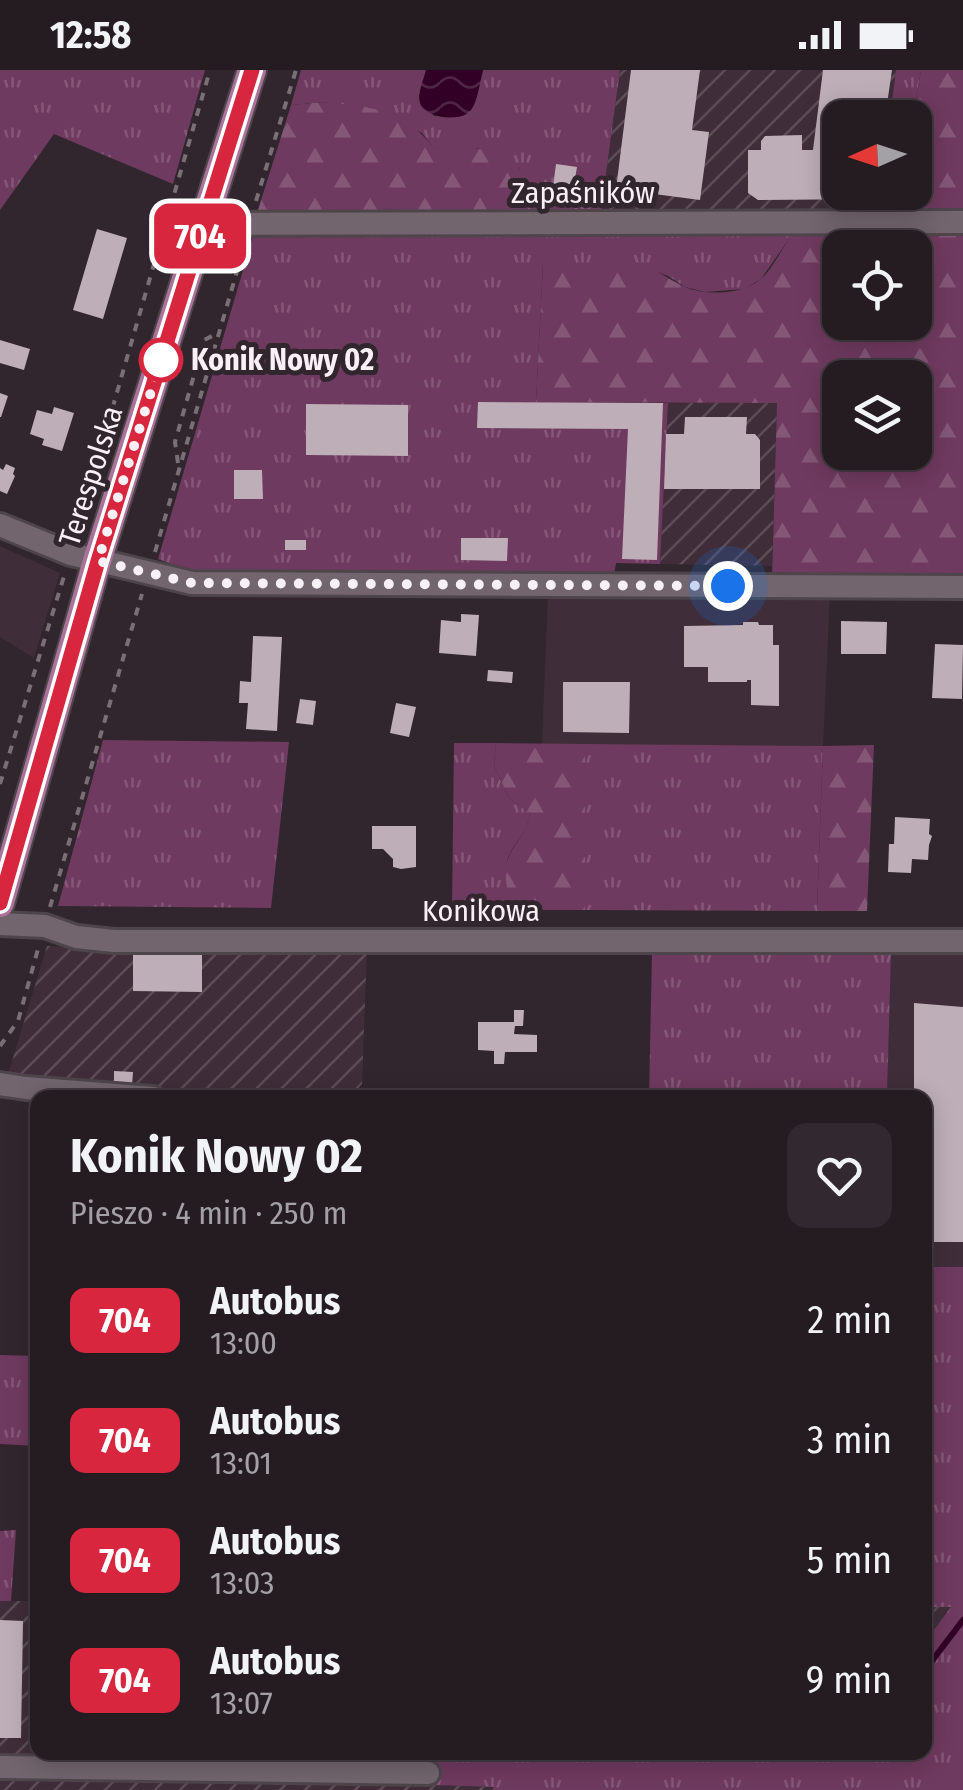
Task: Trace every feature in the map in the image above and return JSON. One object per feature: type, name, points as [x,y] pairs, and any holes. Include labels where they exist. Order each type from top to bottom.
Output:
[{"type":"main road","name":"Terespolska","points":[[0,903],[84,557],[204,224],[252,70]]},
{"type":"street","name":"Zapaśników","points":[[204,224],[963,222]]},
{"type":"street","points":[[0,526],[84,557],[192,583],[963,587]]},
{"type":"street","name":"Konikowa","points":[[0,924],[44,926],[76,937],[114,940],[963,941]]},
{"type":"street","points":[[0,1084],[51,1090]]},
{"type":"street","points":[[0,1768],[428,1772]]},
{"type":"path","points":[[0,784],[84,557],[210,70]]},
{"type":"path","points":[[179,468],[175,442],[204,340],[220,332]]},
{"type":"shaded area","points":[[620,70],[896,70],[892,100],[822,100],[822,210],[877,211],[601,211]]},
{"type":"shaded area","points":[[668,403],[777,403],[772,566],[660,564]]},
{"type":"shaded area","points":[[0,546],[60,573],[34,658],[0,637]]},
{"type":"shaded area","points":[[548,592],[649,597],[664,597],[667,593],[830,594],[823,746],[542,744]]},
{"type":"shaded area","points":[[47,946],[367,951],[362,1084],[357,1090],[125,1090],[28,1084],[9,1071]]},
{"type":"shaded area","points":[[963,954],[963,1267],[932,1267],[932,1090],[887,1090],[891,955]]},
{"type":"shaded area","points":[[0,1601],[30,1601],[30,1755],[0,1755]]},
{"type":"shaded area","points":[[932,1607],[952,1607],[932,1633]]},
{"type":"shaded area","points":[[588,1760],[836,1760],[834,1762]]},
{"type":"shaded area","points":[[0,1781],[432,1785],[496,1787],[0,1790]]},
{"type":"green space","points":[[0,70],[205,70],[173,184],[54,134],[0,210]]},
{"type":"green space","points":[[301,70],[426,70],[419,97],[434,116],[451,117],[470,109],[483,70],[620,70],[601,211],[528,211],[519,168],[480,148],[433,147],[422,133],[368,109],[324,102],[291,105]]},
{"type":"green space","points":[[896,70],[921,70],[916,100],[892,100]]},
{"type":"green space","points":[[921,70],[963,70],[963,210],[932,210],[932,100],[916,100]]},
{"type":"green space","points":[[324,102],[371,108],[397,117],[433,147],[481,148],[505,155],[520,171],[528,211],[258,210],[291,105]]},
{"type":"green space","points":[[932,230],[963,230],[963,578],[772,576],[777,403],[536,402],[543,263],[635,263],[694,290],[714,293],[745,288],[771,268],[794,232],[822,232],[822,340],[932,340]]},
{"type":"green space","points":[[794,232],[761,279],[744,289],[705,292],[685,287],[635,263],[543,263],[536,402],[668,403],[660,564],[616,563],[614,575],[195,573],[158,559],[254,233],[544,237]]},
{"type":"green space","points":[[103,740],[289,742],[271,908],[58,906]]},
{"type":"green space","points":[[454,743],[496,743],[494,766],[509,798],[530,813],[507,864],[511,910],[452,910]]},
{"type":"green space","points":[[496,743],[585,744],[585,910],[511,910],[506,865],[530,813],[509,798],[494,766]]},
{"type":"green space","points":[[585,744],[823,746],[817,911],[585,910]]},
{"type":"green space","points":[[874,745],[867,911],[817,911],[823,746]]},
{"type":"green space","points":[[652,954],[891,955],[887,1090],[649,1090]]},
{"type":"green space","points":[[932,1267],[963,1267],[963,1790],[492,1790],[494,1787],[432,1785],[431,1760],[932,1760],[932,1633],[951,1607],[932,1607]]},
{"type":"green space","points":[[0,1355],[30,1356],[30,1446],[0,1444]]},
{"type":"green space","points":[[16,1530],[11,1601],[0,1601],[0,1531]]},
{"type":"water","points":[[426,70],[483,70],[471,110],[452,117],[423,108],[419,95]]},
{"type":"building","points":[[631,70],[700,70],[692,130],[709,132],[700,200],[616,189]]},
{"type":"building","points":[[823,70],[892,70],[888,100],[822,100],[822,199],[758,200],[748,193],[748,150],[761,150],[765,136],[802,135],[802,150],[813,150]]},
{"type":"building","points":[[556,164],[577,167],[573,191],[553,187]]},
{"type":"building","points":[[97,229],[127,238],[103,319],[73,310]]},
{"type":"building","points":[[0,340],[30,349],[24,370],[0,363]]},
{"type":"building","points":[[0,393],[8,396],[1,417],[0,417]]},
{"type":"building","points":[[478,402],[663,403],[657,560],[622,559],[628,429],[477,428]]},
{"type":"building","points":[[306,404],[408,405],[408,456],[306,455]]},
{"type":"building","points":[[54,407],[74,413],[62,451],[42,445],[44,439],[30,434],[37,410],[52,414]]},
{"type":"building","points":[[685,417],[747,417],[746,434],[755,434],[760,440],[760,489],[664,489],[666,434],[684,434]]},
{"type":"building","points":[[6,464],[15,468],[7,494],[0,491],[0,468],[3,470]]},
{"type":"building","points":[[234,470],[262,470],[263,499],[234,499]]},
{"type":"building","points":[[461,538],[508,538],[507,561],[461,560]]},
{"type":"building","points":[[285,540],[306,540],[306,550],[285,550]]},
{"type":"building","points":[[461,614],[479,615],[476,656],[439,653],[441,620],[461,622]]},
{"type":"building","points":[[841,621],[887,622],[886,654],[841,654]]},
{"type":"building","points":[[743,622],[773,625],[773,645],[779,645],[779,706],[751,705],[751,680],[708,682],[708,667],[684,667],[684,626]]},
{"type":"building","points":[[253,636],[282,637],[277,731],[246,729],[248,703],[239,703],[240,681],[251,682]]},
{"type":"building","points":[[935,644],[963,645],[962,699],[932,698]]},
{"type":"building","points":[[488,670],[513,672],[512,683],[487,681]]},
{"type":"building","points":[[563,682],[630,682],[629,733],[563,732]]},
{"type":"building","points":[[300,699],[316,701],[313,725],[296,723]]},
{"type":"building","points":[[396,703],[416,707],[409,737],[390,733]]},
{"type":"building","points":[[895,817],[930,819],[928,860],[912,859],[911,873],[888,872]]},
{"type":"building","points":[[372,826],[416,826],[416,867],[393,867],[393,859],[383,849],[372,849]]},
{"type":"building","points":[[133,950],[202,951],[202,992],[133,991]]},
{"type":"building","points":[[914,1003],[963,1007],[963,1242],[932,1242],[932,1090],[914,1090]]},
{"type":"building","points":[[514,1010],[524,1010],[523,1026],[515,1026],[514,1034],[537,1035],[537,1052],[505,1052],[504,1064],[494,1064],[494,1051],[478,1050],[478,1022],[514,1022]]},
{"type":"building","points":[[114,1071],[133,1072],[132,1085],[114,1083]]},
{"type":"building","points":[[0,1620],[23,1621],[21,1738],[0,1738]]},
{"type":"waterway","points":[[932,1661],[963,1620]]},
{"type":"bus line","name":"704","points":[[0,903],[98,561],[252,70]]},
{"type":"place","name":"Konik Nowy 02","points":[[161,360]]},
{"type":"route","points":[[161,360],[98,561],[192,583],[728,586]]}]
